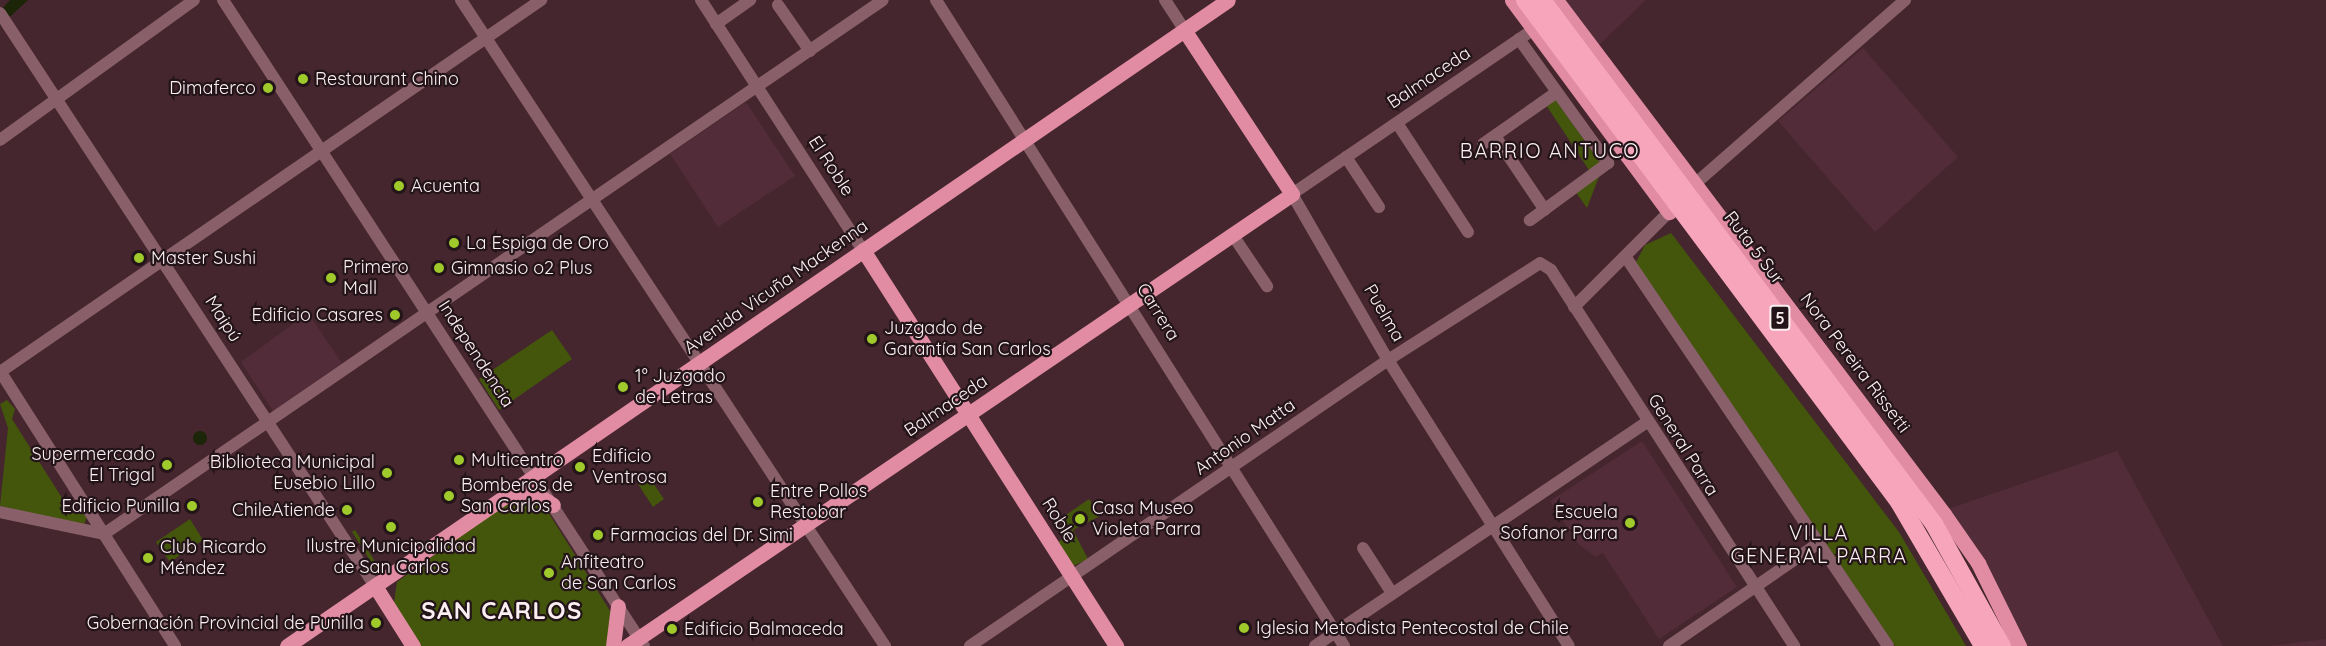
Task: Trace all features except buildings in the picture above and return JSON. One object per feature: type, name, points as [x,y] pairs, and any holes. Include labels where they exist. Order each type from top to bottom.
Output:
[{"type":"highway","name":"Ruta 5 Sur","points":[[1525,0],[1916,526],[1983,646]]},
{"type":"highway","name":"Ruta 5 Sur","points":[[1542,0],[1934,524],[2002,646]]},
{"type":"highway","points":[[1669,212],[1750,320],[1830,412]]},
{"type":"main road","name":"Avenida Vicuña Mackenna","points":[[287,646],[1228,0]]},
{"type":"main road","points":[[1512,0],[1669,212]]},
{"type":"main road","name":"Nora Pereira Rissetti","points":[[1556,0],[1964,542],[2019,646]]},
{"type":"main road","name":"Puelma","points":[[1185,31],[1292,195]]},
{"type":"main road","name":"Balmaceda","points":[[637,643],[805,525],[1292,195]]},
{"type":"main road","name":"El Roble","points":[[863,250],[969,414]]},
{"type":"main road","name":"Roble","points":[[969,414],[1116,646]]},
{"type":"main road","points":[[501,498],[530,493],[554,505]]},
{"type":"main road","points":[[393,616],[393,589],[405,564]]},
{"type":"main road","name":"Maipú","points":[[375,586],[413,646]]},
{"type":"main road","points":[[613,646],[618,606]]},
{"type":"street","points":[[0,140],[194,0]]},
{"type":"street","name":"Independencia","points":[[223,0],[554,505],[618,606],[637,643]]},
{"type":"street","points":[[461,0],[595,199],[885,646]]},
{"type":"street","points":[[176,646],[0,372],[541,0]]},
{"type":"street","name":"El Roble","points":[[701,0],[863,250]]},
{"type":"street","points":[[716,24],[750,0]]},
{"type":"street","points":[[0,512],[104,534],[758,90],[883,0]]},
{"type":"street","name":"Carrera","points":[[936,0],[1131,304],[1344,646]]},
{"type":"street","name":"Puelma","points":[[1165,0],[1185,31]]},
{"type":"street","points":[[1696,183],[1905,0]]},
{"type":"street","points":[[778,5],[810,51]]},
{"type":"street","name":"Maipú","points":[[0,13],[375,586]]},
{"type":"street","name":"Balmaceda","points":[[1292,195],[1534,29]]},
{"type":"street","points":[[1519,39],[1608,163],[1530,220]]},
{"type":"street","points":[[1483,144],[1557,92]]},
{"type":"street","points":[[1397,123],[1468,232]]},
{"type":"street","points":[[1495,136],[1545,210]]},
{"type":"street","points":[[1346,157],[1379,207]]},
{"type":"street","name":"Puelma","points":[[1292,195],[1388,360],[1495,525],[1569,646]]},
{"type":"street","points":[[1574,307],[1669,212]]},
{"type":"street","points":[[1232,234],[1268,286]]},
{"type":"street","points":[[1625,256],[1888,646]]},
{"type":"street","name":"Antonio Matta","points":[[970,646],[1388,360],[1542,264]]},
{"type":"street","name":"General Parra","points":[[1542,264],[1574,307],[1647,423],[1794,646]]},
{"type":"street","points":[[1316,646],[1647,423]]},
{"type":"street","points":[[1669,646],[1819,543]]},
{"type":"street","points":[[1363,548],[1392,593]]},
{"type":"shaded area","points":[[10,0],[28,0],[0,26],[0,11]]},
{"type":"shaded area","points":[[1562,0],[1646,0],[1597,47]]},
{"type":"shaded area","points":[[1863,48],[1958,157],[1875,232],[1778,121]]},
{"type":"shaded area","points":[[746,102],[795,176],[718,227],[670,154]]},
{"type":"shaded area","points":[[308,313],[342,363],[273,411],[241,362]]},
{"type":"shaded area","points":[[197,431],[203,431],[207,438],[203,445],[197,445],[193,441],[193,435]]},
{"type":"shaded area","name":"Escuela Sofanor Parra","points":[[1642,441],[1737,587],[1659,639],[1603,553],[1596,557],[1578,544],[1550,501]]},
{"type":"shaded area","points":[[2117,451],[2223,646],[2023,646],[1945,510]]},
{"type":"shaded area","points":[[2326,639],[2326,646],[2269,646]]},
{"type":"green space","points":[[1555,99],[1601,164],[1589,170],[1546,105]]},
{"type":"green space","points":[[1601,171],[1587,208],[1575,191]]},
{"type":"green space","points":[[1671,233],[1899,532],[1966,646],[1895,646],[1636,262],[1645,245]]},
{"type":"green space","points":[[552,330],[572,359],[499,410],[479,379]]},
{"type":"green space","points":[[7,400],[15,409],[12,419],[69,509],[87,516],[84,525],[0,506],[8,428],[0,404]]},
{"type":"green space","points":[[649,477],[664,499],[653,507],[638,484]]},
{"type":"green space","points":[[513,498],[532,500],[548,512],[612,614],[607,646],[419,646],[394,603],[397,582]]},
{"type":"green space","points":[[1089,499],[1100,516],[1073,530],[1088,559],[1071,567],[1056,544],[1069,533],[1060,519]]},
{"type":"green space","points":[[190,519],[203,540],[170,562],[156,542]]},
{"type":"green space","points":[[355,530],[378,566],[375,568],[352,532]]},
{"type":"place","name":"Restaurant Chino","points":[[303,79]]},
{"type":"place","name":"Dimaferco","points":[[268,88]]},
{"type":"place","name":"Acuenta","points":[[399,186]]},
{"type":"place","name":"La Espiga de Oro","points":[[454,243]]},
{"type":"place","name":"Master Sushi","points":[[139,258]]},
{"type":"place","name":"Gimnasio o2 Plus","points":[[439,268]]},
{"type":"place","name":"Primero Mall","points":[[331,278]]},
{"type":"place","name":"Edificio Casares","points":[[395,315]]},
{"type":"place","name":"Juzgado de Garantía San Carlos","points":[[872,339]]},
{"type":"place","name":"1° Juzgado de Letras","points":[[623,387]]},
{"type":"place","name":"Multicentro","points":[[459,460]]},
{"type":"place","name":"Supermercado El Trigal","points":[[167,465]]},
{"type":"place","name":"Edificio Ventrosa","points":[[580,467]]},
{"type":"place","name":"Biblioteca Municipal Eusebio Lillo","points":[[387,473]]},
{"type":"place","name":"Bomberos de San Carlos","points":[[449,496]]},
{"type":"place","name":"Entre Pollos Restobar","points":[[758,502]]},
{"type":"place","name":"Edificio Punilla","points":[[192,506]]},
{"type":"place","name":"ChileAtiende","points":[[347,510]]},
{"type":"place","name":"Casa Museo Violeta Parra","points":[[1080,519]]},
{"type":"place","name":"Escuela Sofanor Parra","points":[[1630,523]]},
{"type":"place","name":"Ilustre Municipalidad de San Carlos","points":[[391,527]]},
{"type":"place","name":"Farmacias del Dr. Simi","points":[[598,535]]},
{"type":"place","name":"Club Ricardo Méndez","points":[[148,558]]},
{"type":"place","name":"Anfiteatro de San Carlos","points":[[549,573]]},
{"type":"place","name":"Gobernación Provincial de Punilla","points":[[376,623]]},
{"type":"place","name":"Iglesia Metodista Pentecostal de Chile","points":[[1244,628]]},
{"type":"place","name":"Edificio Balmaceda","points":[[672,629]]},
{"type":"district","name":"BARRIO ANTUCO","points":[[1550,150]]},
{"type":"district","name":"VILLA GENERAL PARRA","points":[[1819,544]]},
{"type":"district","name":"SAN CARLOS","points":[[502,611]]}]
